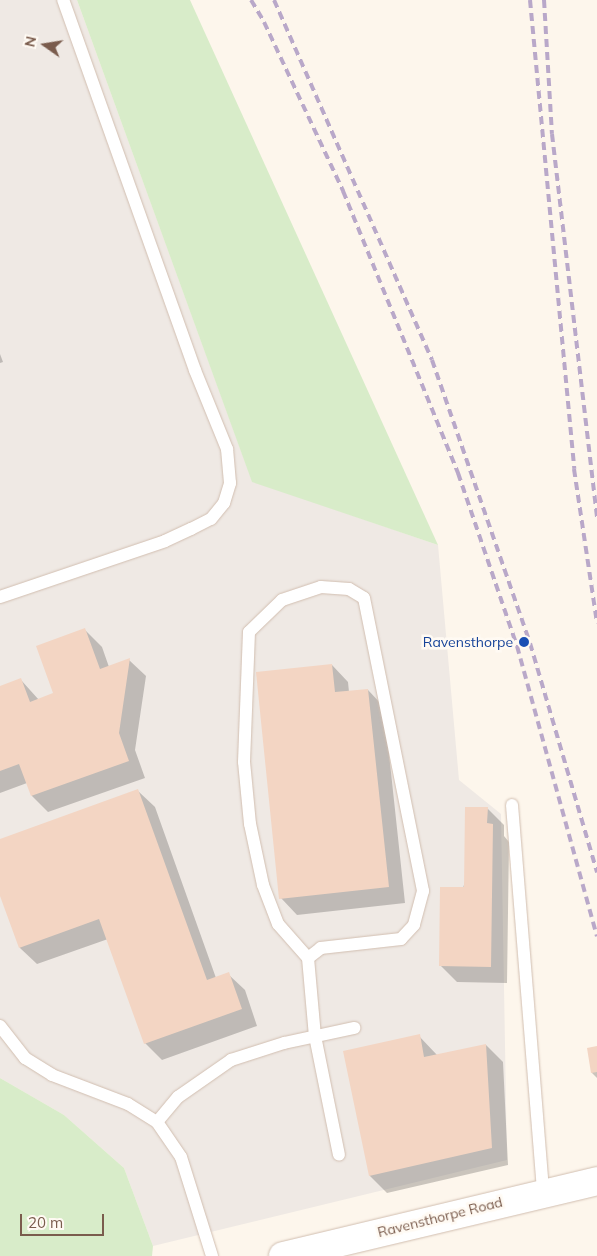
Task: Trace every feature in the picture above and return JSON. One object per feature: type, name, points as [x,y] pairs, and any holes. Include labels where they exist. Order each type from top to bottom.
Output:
[{"type":"street","name":"Ravensthorpe Road","points":[[301,1254],[543,1191],[597,1181]]},
{"type":"lane","points":[[0,597],[165,541],[211,520],[224,503],[230,483],[227,449],[195,370],[63,0]]},
{"type":"lane","points":[[308,958],[321,948],[401,939],[414,925],[423,891],[364,598],[349,589],[321,587],[282,600],[249,632],[244,762],[250,824],[263,885],[278,924],[308,958],[315,1036],[339,1155]]},
{"type":"lane","points":[[512,805],[543,1191]]},
{"type":"lane","points":[[0,1026],[25,1058],[52,1074],[128,1104],[157,1122],[181,1157],[212,1256]]},
{"type":"lane","points":[[157,1122],[178,1097],[231,1060],[315,1036],[354,1028]]},
{"type":"shaded area","points":[[0,0],[77,0],[252,481],[438,545],[459,780],[501,814],[507,1160],[153,1246],[124,1168],[64,1115],[0,1078]]},
{"type":"green space","points":[[77,0],[190,0],[438,545],[252,482]]},
{"type":"green space","points":[[0,1078],[64,1115],[124,1168],[153,1246],[152,1256],[0,1256]]},
{"type":"building","points":[[85,628],[100,669],[130,658],[119,733],[129,761],[31,796],[19,764],[0,771],[0,686],[21,678],[30,702],[53,693],[36,646]]},
{"type":"building","points":[[332,664],[335,692],[368,689],[389,887],[279,899],[256,672]]},
{"type":"building","points":[[138,789],[207,980],[229,972],[242,1009],[144,1044],[99,919],[19,948],[0,896],[0,839]]},
{"type":"building","points":[[465,807],[488,807],[487,823],[493,824],[491,967],[439,966],[440,887],[464,887]]},
{"type":"building","points":[[420,1034],[424,1057],[486,1044],[492,1148],[369,1176],[343,1051]]},
{"type":"building","points":[[597,1046],[597,1072],[591,1073],[587,1048]]},
{"type":"railway","points":[[251,0],[264,22],[343,191],[458,473],[517,646],[597,936]]},
{"type":"railway","points":[[274,0],[432,360],[530,643],[597,872]]},
{"type":"railway","points":[[530,0],[574,469],[597,623]]},
{"type":"railway","points":[[544,0],[552,134],[597,519]]},
{"type":"place","name":"Ravensthorpe","points":[[524,642]]}]
